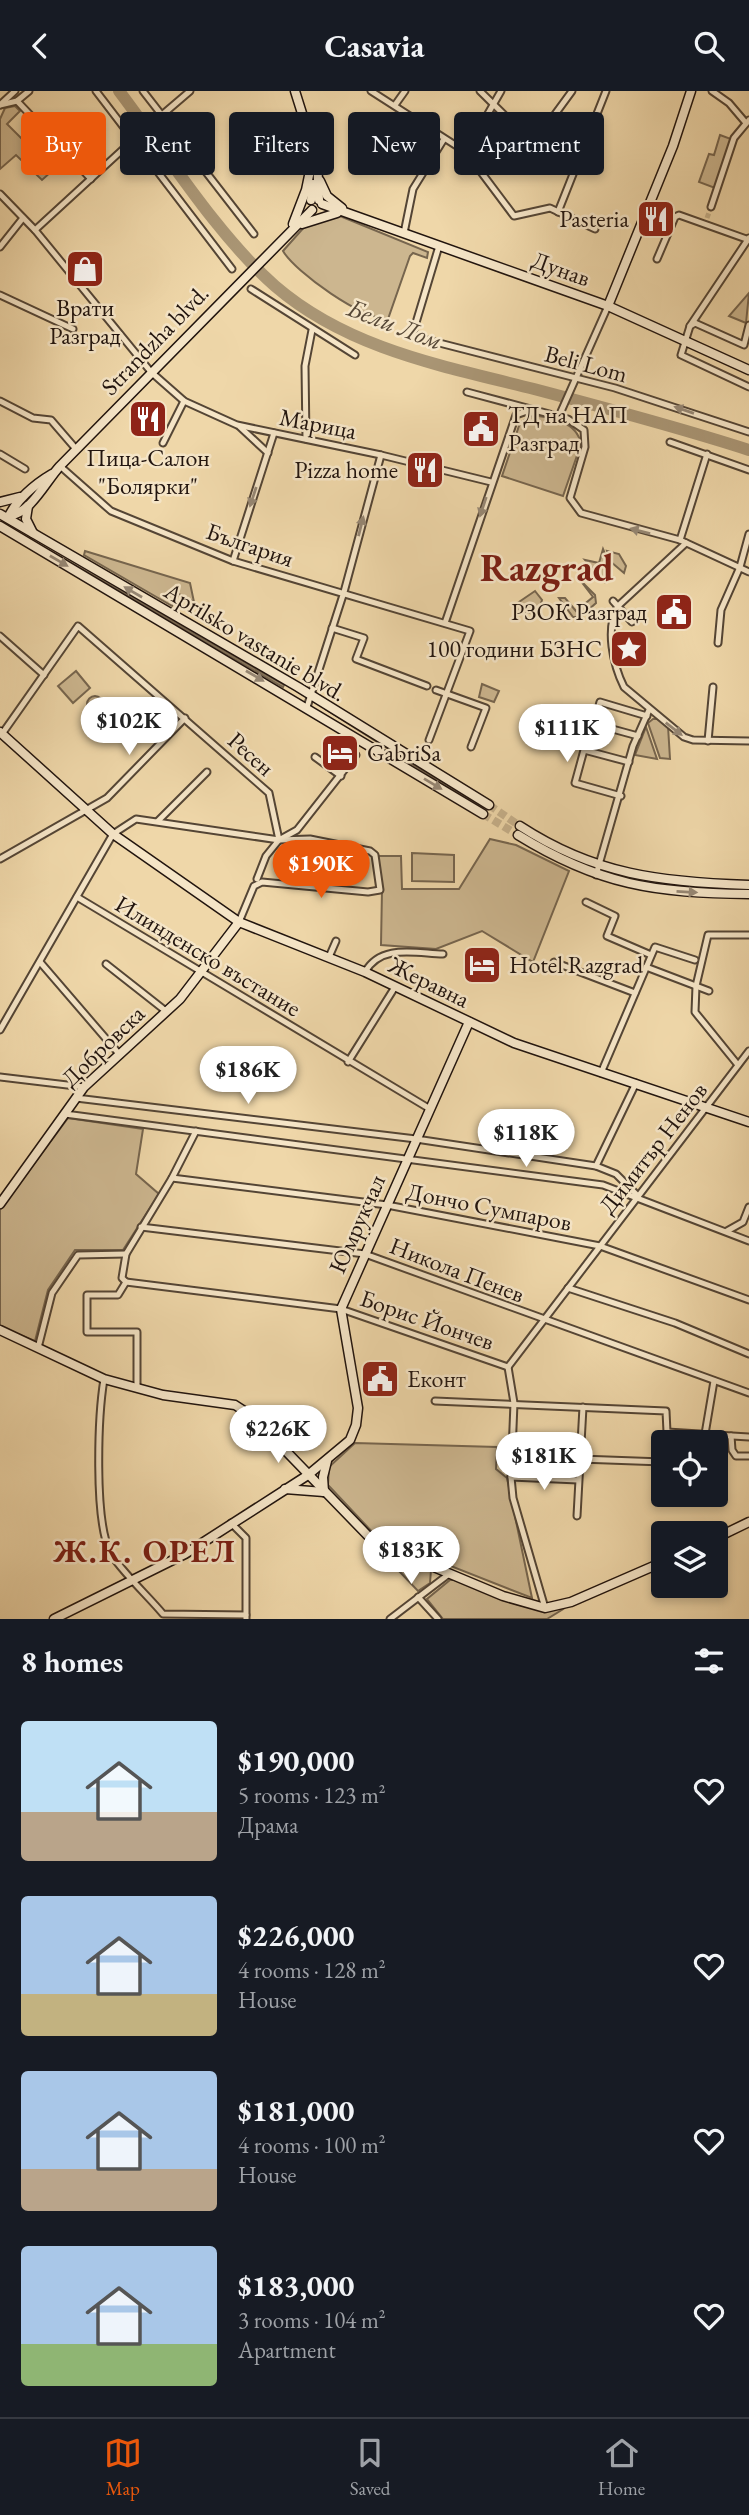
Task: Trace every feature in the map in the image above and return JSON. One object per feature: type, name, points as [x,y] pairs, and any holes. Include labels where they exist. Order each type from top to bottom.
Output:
[{"type":"street","points":[[0,105],[15,91]]},
{"type":"street","points":[[0,105],[18,101],[29,91]]},
{"type":"street","points":[[96,91],[120,124]]},
{"type":"street","points":[[143,91],[160,112]]},
{"type":"street","points":[[166,112],[190,91]]},
{"type":"street","points":[[295,91],[301,112]]},
{"type":"street","points":[[372,91],[454,145]]},
{"type":"street","points":[[395,105],[405,91]]},
{"type":"street","points":[[480,91],[501,112]]},
{"type":"street","points":[[488,112],[501,91]]},
{"type":"street","points":[[557,112],[572,91]]},
{"type":"street","points":[[558,212],[606,91]]},
{"type":"street","points":[[559,416],[608,306],[673,146],[691,91]]},
{"type":"street","points":[[711,207],[734,138],[748,122],[712,91]]},
{"type":"street","points":[[18,101],[91,179]]},
{"type":"street","points":[[404,233],[413,189],[444,139]]},
{"type":"street","points":[[35,230],[120,152]]},
{"type":"street","points":[[159,175],[232,269]]},
{"type":"street","points":[[208,175],[254,234]]},
{"type":"street","points":[[294,225],[309,175]]},
{"type":"street","points":[[313,175],[315,205]]},
{"type":"street","points":[[315,205],[318,175]]},
{"type":"street","points":[[319,175],[327,196],[354,214]]},
{"type":"street","points":[[483,175],[514,216],[550,208],[595,229]]},
{"type":"street","name":"Марица","points":[[0,194],[35,230],[152,372],[184,401],[237,425],[381,455],[491,482]]},
{"type":"street","name":"Дунав","points":[[315,205],[337,213],[354,214]]},
{"type":"street","name":"Дунав","points":[[315,205],[354,214],[608,306],[749,370]]},
{"type":"street","name":"Strandzha blvd.","points":[[3,520],[60,466],[315,205]]},
{"type":"street","points":[[294,225],[337,213]]},
{"type":"street","points":[[657,258],[675,217],[684,215],[706,220],[749,239],[690,326],[681,355],[749,387]]},
{"type":"street","points":[[0,247],[23,218]]},
{"type":"street","name":"Beli Lom","points":[[439,246],[412,336],[615,389],[749,432]]},
{"type":"street","points":[[251,289],[355,355]]},
{"type":"street","points":[[0,295],[73,330]]},
{"type":"street","points":[[690,326],[695,323],[744,345],[749,325]]},
{"type":"street","points":[[306,439],[305,366],[312,330]]},
{"type":"street","points":[[467,392],[559,416],[576,422],[584,430],[586,438],[570,498],[571,503],[581,513],[683,542],[749,572]]},
{"type":"street","points":[[0,401],[33,418],[51,420],[76,449]]},
{"type":"street","points":[[163,443],[184,401]]},
{"type":"street","points":[[445,623],[516,415],[534,409]]},
{"type":"street","points":[[237,425],[268,453]]},
{"type":"street","points":[[233,561],[274,433]]},
{"type":"street","points":[[670,442],[749,470]]},
{"type":"street","points":[[0,454],[26,469]]},
{"type":"street","points":[[707,454],[683,542],[618,606],[612,617],[617,667],[624,687],[648,713],[684,737],[708,741],[749,741]]},
{"type":"street","points":[[307,707],[344,593],[381,455]]},
{"type":"street","name":"България","points":[[60,466],[111,511],[233,561],[470,631],[447,694]]},
{"type":"street","points":[[0,502],[30,496],[26,519],[35,535]]},
{"type":"street","name":"Aprilsko vastanie blvd.","points":[[3,520],[35,535],[311,695],[489,806]]},
{"type":"street","name":"Aprilsko vastanie blvd.","points":[[3,520],[483,814]]},
{"type":"street","points":[[719,643],[721,610],[740,567],[749,534]]},
{"type":"street","points":[[613,601],[632,622]]},
{"type":"street","name":"Ресен","points":[[44,675],[78,626],[268,793],[279,841]]},
{"type":"street","points":[[332,628],[364,638],[356,659],[426,686]]},
{"type":"street","points":[[0,636],[44,675],[1,733]]},
{"type":"street","points":[[708,741],[713,687]]},
{"type":"street","points":[[436,690],[486,708],[471,747]]},
{"type":"street","points":[[429,740],[447,694]]},
{"type":"street","points":[[638,736],[594,724],[600,702],[648,713]]},
{"type":"street","points":[[598,871],[629,762],[648,713]]},
{"type":"street","points":[[1,858],[107,798],[185,718]]},
{"type":"street","name":"Жеравна","points":[[1,733],[113,834],[239,922],[365,972],[514,1043],[749,1122]]},
{"type":"street","points":[[621,796],[575,783],[584,750],[629,762]]},
{"type":"street","points":[[257,879],[266,856],[279,841],[297,830],[356,755]]},
{"type":"street","points":[[315,757],[341,776]]},
{"type":"street","points":[[158,821],[206,772]]},
{"type":"street","points":[[0,1030],[113,834],[136,819],[279,841],[310,839],[370,851],[375,855],[380,890],[368,892],[273,882],[254,886],[239,922]]},
{"type":"street","points":[[520,826],[598,871],[665,890],[749,894]]},
{"type":"street","points":[[518,835],[571,866],[658,880],[749,885]]},
{"type":"street","name":"Илинденско въстание","points":[[77,897],[430,1109]]},
{"type":"street","points":[[586,902],[615,916],[607,936],[651,955]]},
{"type":"street","name":"Добровска","points":[[0,1204],[84,1087],[167,1012],[239,922]]},
{"type":"street","points":[[738,1065],[695,1012],[696,986],[708,935],[749,935]]},
{"type":"street","points":[[329,957],[336,941]]},
{"type":"street","points":[[601,1073],[654,947],[695,960]]},
{"type":"street","points":[[365,972],[372,961],[388,953],[443,954]]},
{"type":"street","points":[[40,962],[120,1055]]},
{"type":"street","points":[[554,963],[635,993]]},
{"type":"street","points":[[106,964],[167,1012]]},
{"type":"street","points":[[646,967],[709,991]]},
{"type":"street","points":[[348,1062],[395,987]]},
{"type":"street","points":[[415,1142],[469,1022]]},
{"type":"street","name":"Димитър Ненов","points":[[508,1367],[749,1051]]},
{"type":"street","points":[[0,1077],[84,1087]]},
{"type":"street","points":[[596,1166],[636,1083]]},
{"type":"street","points":[[75,1098],[596,1166],[616,1174],[638,1196]]},
{"type":"street","points":[[65,1114],[603,1185],[638,1196],[749,1241]]},
{"type":"street","points":[[136,1386],[136,1332],[87,1332],[86,1295],[118,1295],[126,1282],[122,1278],[126,1254],[172,1178],[196,1131]]},
{"type":"street","name":"Юмрукчал","points":[[341,1309],[415,1142]]},
{"type":"street","name":"Дончо Сумпаров","points":[[172,1178],[387,1205],[600,1246],[749,1300]]},
{"type":"street","points":[[726,1232],[743,1222],[749,1207]]},
{"type":"street","name":"Никола Пенев","points":[[141,1227],[365,1254],[542,1321],[749,1393]]},
{"type":"street","points":[[38,1349],[52,1293],[78,1255],[126,1254]]},
{"type":"street","name":"Борис Йончев","points":[[126,1282],[131,1285],[341,1309],[508,1367]]},
{"type":"street","points":[[568,1287],[675,1323],[749,1354]]},
{"type":"street","points":[[54,1619],[185,1555],[308,1475],[350,1440],[356,1426],[358,1408],[341,1309]]},
{"type":"street","points":[[0,1330],[104,1379],[163,1395],[235,1405],[252,1416],[374,1542],[503,1596],[545,1608],[586,1598],[651,1568]]},
{"type":"street","points":[[508,1367],[514,1403],[511,1477],[516,1510],[545,1608]]},
{"type":"street","points":[[104,1379],[100,1406],[103,1523],[110,1552],[163,1614],[175,1617],[246,1617],[246,1538],[231,1523]]},
{"type":"street","points":[[706,1430],[714,1381]]},
{"type":"street","points":[[435,1401],[666,1411],[667,1430]]},
{"type":"street","points":[[577,1516],[583,1407]]},
{"type":"street","points":[[728,1436],[749,1437]]},
{"type":"street","points":[[731,1436],[732,1450],[736,1456],[749,1456]]},
{"type":"street","points":[[580,1459],[651,1462]]},
{"type":"street","points":[[324,1492],[323,1471],[327,1460]]},
{"type":"street","points":[[511,1477],[578,1481]]},
{"type":"street","points":[[285,1489],[324,1492]]},
{"type":"street","points":[[728,1532],[749,1522]]},
{"type":"street","points":[[390,1619],[449,1574]]},
{"type":"street","points":[[418,1597],[438,1619]]},
{"type":"shaded area","points":[[15,106],[20,111],[7,124],[21,138],[21,160],[16,155],[0,169],[0,119],[5,108]]},
{"type":"shaded area","points":[[720,135],[731,139],[715,188],[699,182],[709,154],[714,155]]},
{"type":"shaded area","points":[[340,216],[428,252],[427,258],[413,253],[410,256],[388,319],[363,312],[331,294],[301,271],[283,251],[306,225]]},
{"type":"shaded area","points":[[749,293],[746,323],[729,316]]},
{"type":"shaded area","points":[[531,416],[562,422],[569,425],[579,436],[581,444],[563,496],[502,476],[520,423]]},
{"type":"shaded area","points":[[20,535],[284,685],[283,687]]},
{"type":"shaded area","points":[[603,549],[612,571],[605,582],[585,560],[599,563]]},
{"type":"shaded area","points":[[85,551],[190,583],[194,602],[179,594],[172,606],[84,555]]},
{"type":"shaded area","points":[[607,551],[619,554],[626,566],[624,573],[611,562]]},
{"type":"shaded area","points":[[580,580],[595,595],[596,603],[580,617],[573,617],[559,598],[565,598],[576,611],[593,597]]},
{"type":"shaded area","points":[[535,591],[542,600],[537,615],[516,609],[516,604]]},
{"type":"shaded area","points":[[76,671],[90,688],[73,703],[58,686]]},
{"type":"shaded area","points":[[482,684],[499,691],[494,702],[479,697]]},
{"type":"shaded area","points":[[92,696],[98,696],[103,704],[101,710],[92,712],[87,707],[87,701]]},
{"type":"shaded area","points":[[325,709],[483,807],[483,809]]},
{"type":"shaded area","points":[[658,719],[668,726],[670,759],[660,758],[648,723]]},
{"type":"shaded area","points":[[646,727],[657,759],[635,755]]},
{"type":"shaded area","points":[[490,839],[516,845],[569,871],[533,962],[482,931],[436,949],[381,945],[382,890],[378,856],[401,856],[402,889],[459,889]]},
{"type":"shaded area","points":[[412,853],[454,855],[454,882],[412,881]]},
{"type":"shaded area","points":[[68,1118],[143,1129],[136,1174],[159,1194],[123,1250],[75,1250],[48,1290],[35,1341],[0,1327],[0,1210]]},
{"type":"shaded area","points":[[355,1443],[497,1447],[496,1469],[507,1478],[532,1598],[377,1537],[328,1485],[329,1467]]},
{"type":"shaded area","points":[[377,1548],[431,1570],[430,1583],[418,1591]]},
{"type":"shaded area","points":[[450,1580],[522,1606],[565,1608],[547,1619],[443,1619],[427,1599]]},
{"type":"waterway","name":"Бели Лом","points":[[119,91],[233,243],[275,286],[303,308],[333,325],[398,353],[696,433],[749,450]]},
{"type":"tunnel","points":[[707,218],[711,207]]},
{"type":"tunnel","points":[[489,805],[520,826]]},
{"type":"tunnel","points":[[483,814],[518,835]]},
{"type":"place","name":"Pasteria","points":[[656,219]]},
{"type":"place","name":"Врати Разград","points":[[85,269]]},
{"type":"place","name":"Пица-Салон \"Болярки\"","points":[[148,419]]},
{"type":"place","name":"ТД на НАП Разград","points":[[481,429]]},
{"type":"place","name":"Pizza home","points":[[425,470]]},
{"type":"place","name":"РЗОК Разград","points":[[674,612]]},
{"type":"place","name":"100 години БЗНС","points":[[629,649]]},
{"type":"place","name":"GabriSa","points":[[340,753]]},
{"type":"place","name":"Hotel Razgrad","points":[[482,965]]},
{"type":"place","name":"Еконт","points":[[380,1379]]},
{"type":"district","name":"Razgrad","points":[[547,568]]},
{"type":"district","name":"Ж.К. ОРЕЛ","points":[[145,1551]]}]
